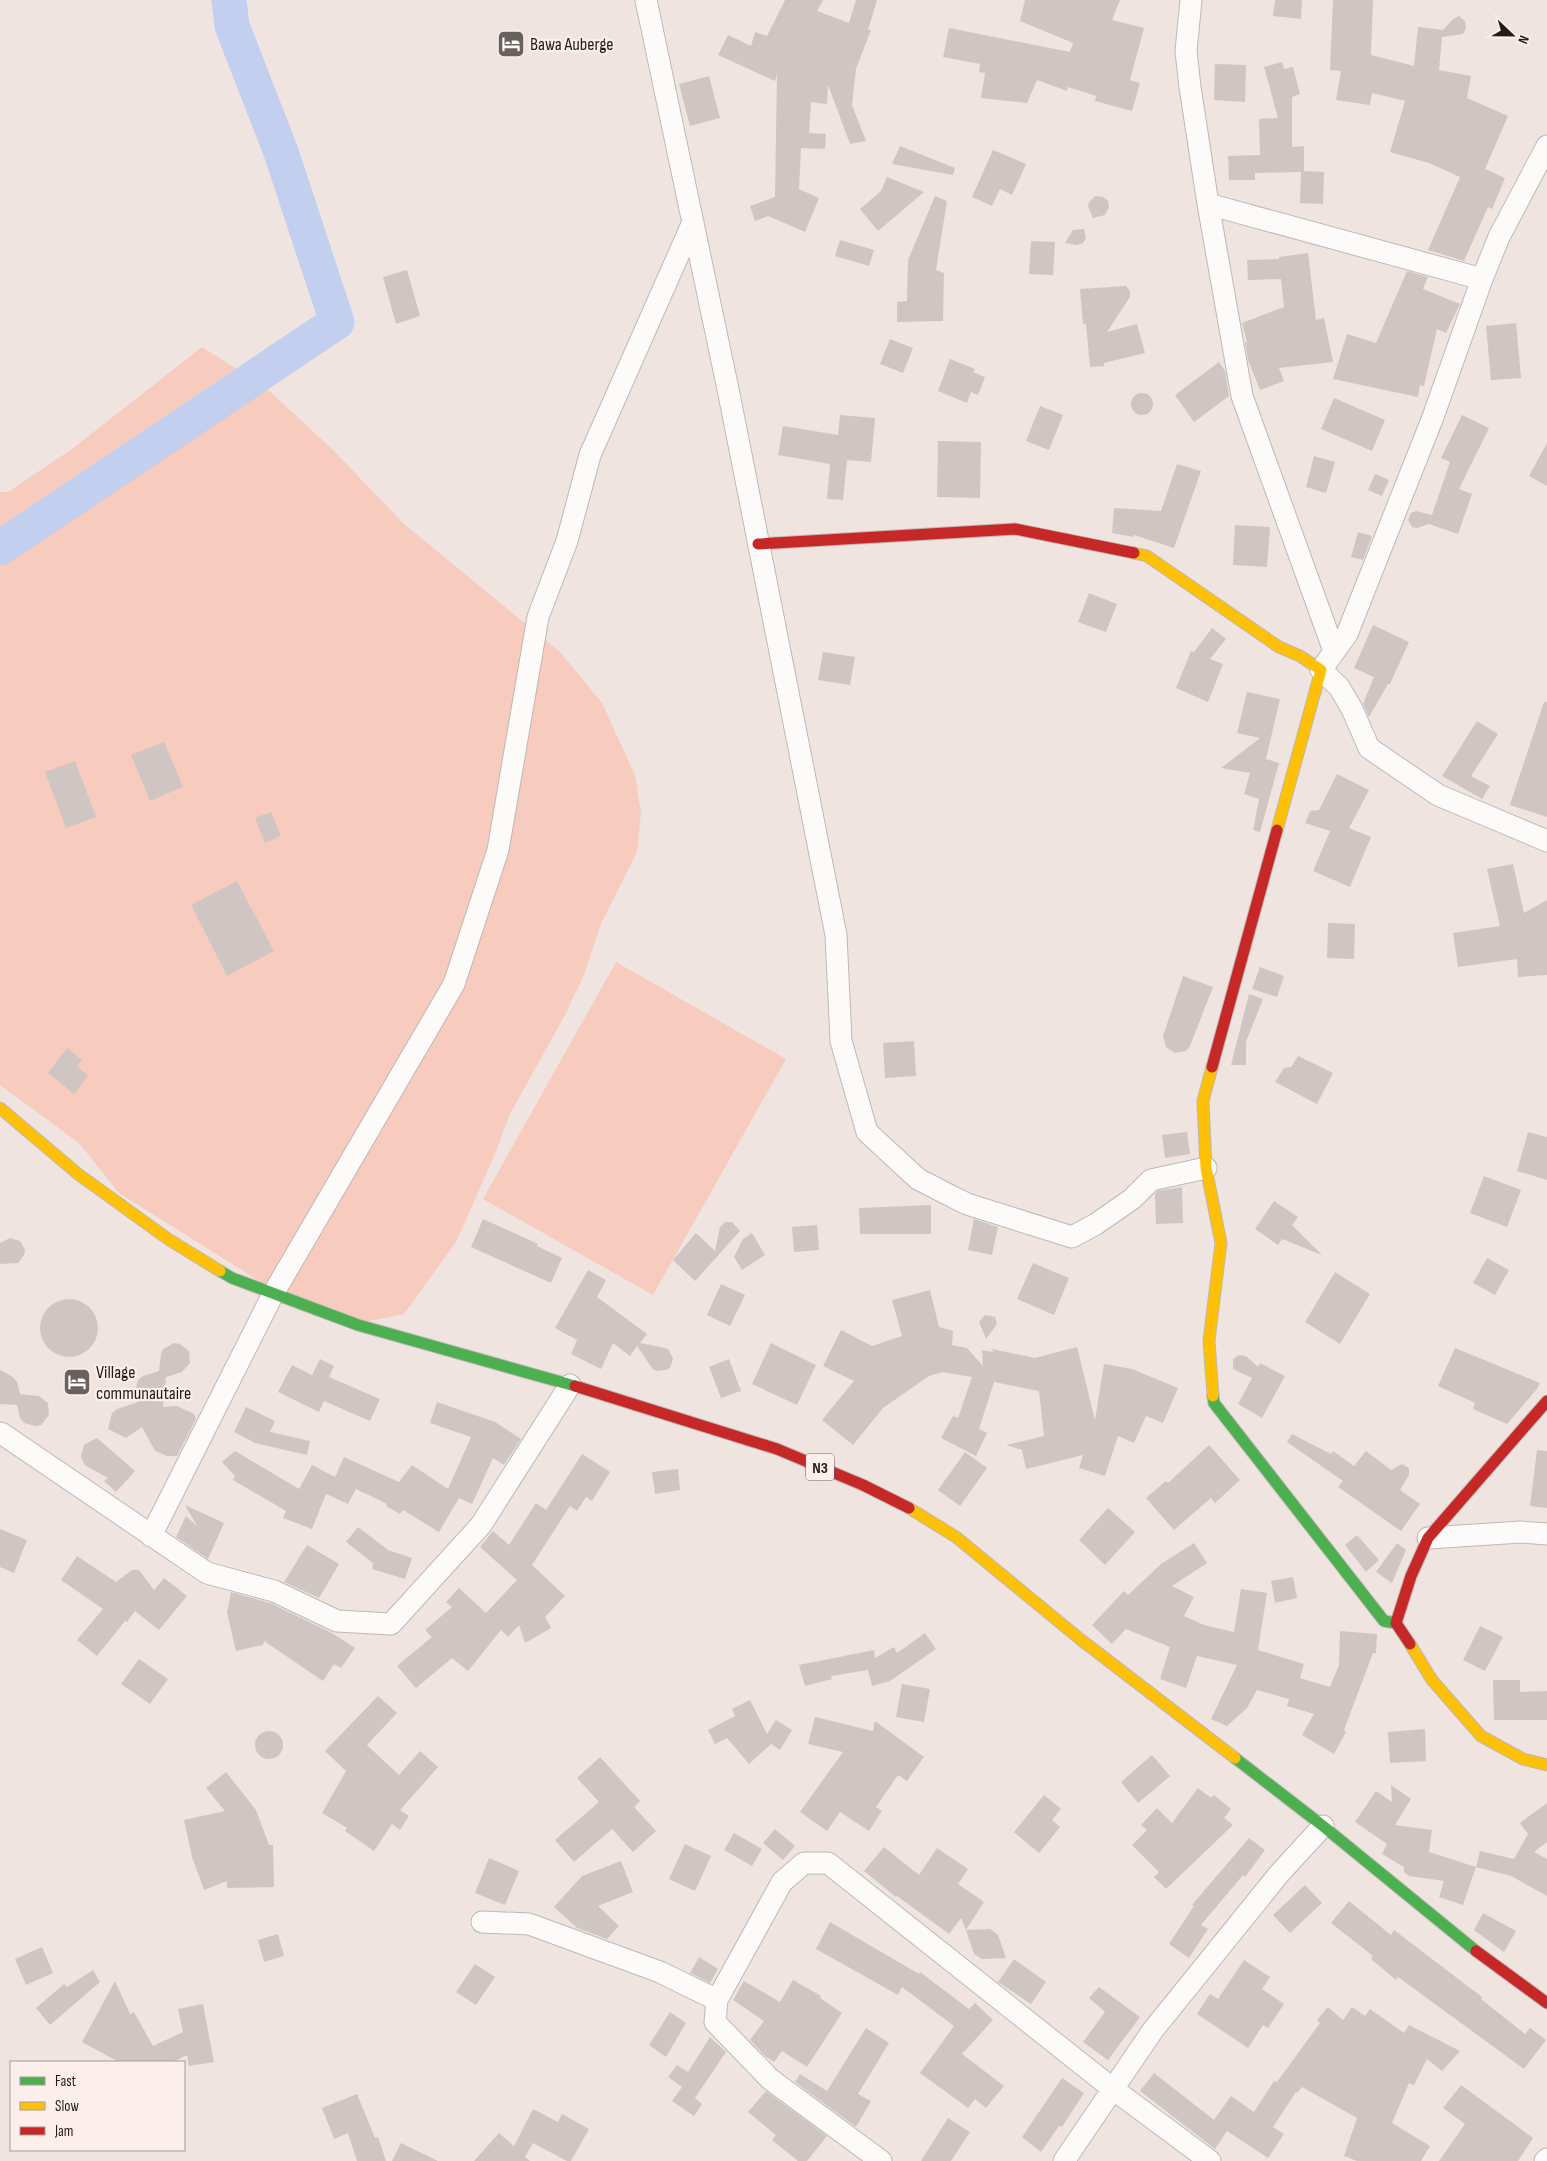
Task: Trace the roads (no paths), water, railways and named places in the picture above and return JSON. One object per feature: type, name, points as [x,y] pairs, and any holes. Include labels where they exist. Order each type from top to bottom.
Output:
[{"type":"main road","points":[[758,544],[1015,529],[1147,556],[1279,647],[1300,656],[1321,670],[1203,1101],[1206,1168],[1222,1243],[1209,1341],[1214,1403],[1384,1621],[1396,1623],[1432,1680],[1481,1736],[1523,1759],[1547,1765]]},
{"type":"main road","name":"N3","points":[[0,1108],[78,1174],[168,1239],[232,1278],[358,1325],[570,1385],[777,1449],[863,1485],[912,1510],[956,1537],[1080,1639],[1322,1826],[1466,1943],[1547,2003]]},
{"type":"main road","points":[[1396,1623],[1411,1576],[1428,1538],[1547,1401]]},
{"type":"street","points":[[646,0],[693,222],[836,936],[841,1041],[867,1132],[918,1179],[967,1204],[1072,1237],[1096,1224],[1132,1199],[1151,1180],[1206,1168]]},
{"type":"street","points":[[1191,0],[1186,51],[1208,204],[1242,396],[1334,652]]},
{"type":"street","points":[[1547,146],[1499,237],[1433,416],[1347,634],[1321,670],[1339,687],[1352,709],[1369,748],[1438,795],[1547,841]]},
{"type":"street","points":[[1208,204],[1482,279]]},
{"type":"street","points":[[151,1536],[273,1294],[454,984],[498,850],[538,617],[567,541],[590,455],[693,222]]},
{"type":"street","points":[[2,1433],[207,1573],[274,1591],[337,1621],[391,1624],[481,1524],[570,1385]]},
{"type":"street","points":[[1428,1538],[1521,1532],[1547,1534]]},
{"type":"street","points":[[1064,2161],[1176,2001],[1279,1874],[1322,1826]]},
{"type":"street","points":[[881,2161],[770,2079],[715,2022],[717,2000],[782,1882],[804,1863],[828,1863],[1113,2089],[1210,2161]]},
{"type":"street","points":[[482,1922],[529,1924],[660,1972],[717,2000]]},
{"type":"waterway","points":[[0,548],[337,322],[281,152],[232,26],[229,0]]},
{"type":"place","name":"Bawa Auberge","points":[[511,44]]},
{"type":"place","name":"Village communautaire","points":[[77,1382]]}]
